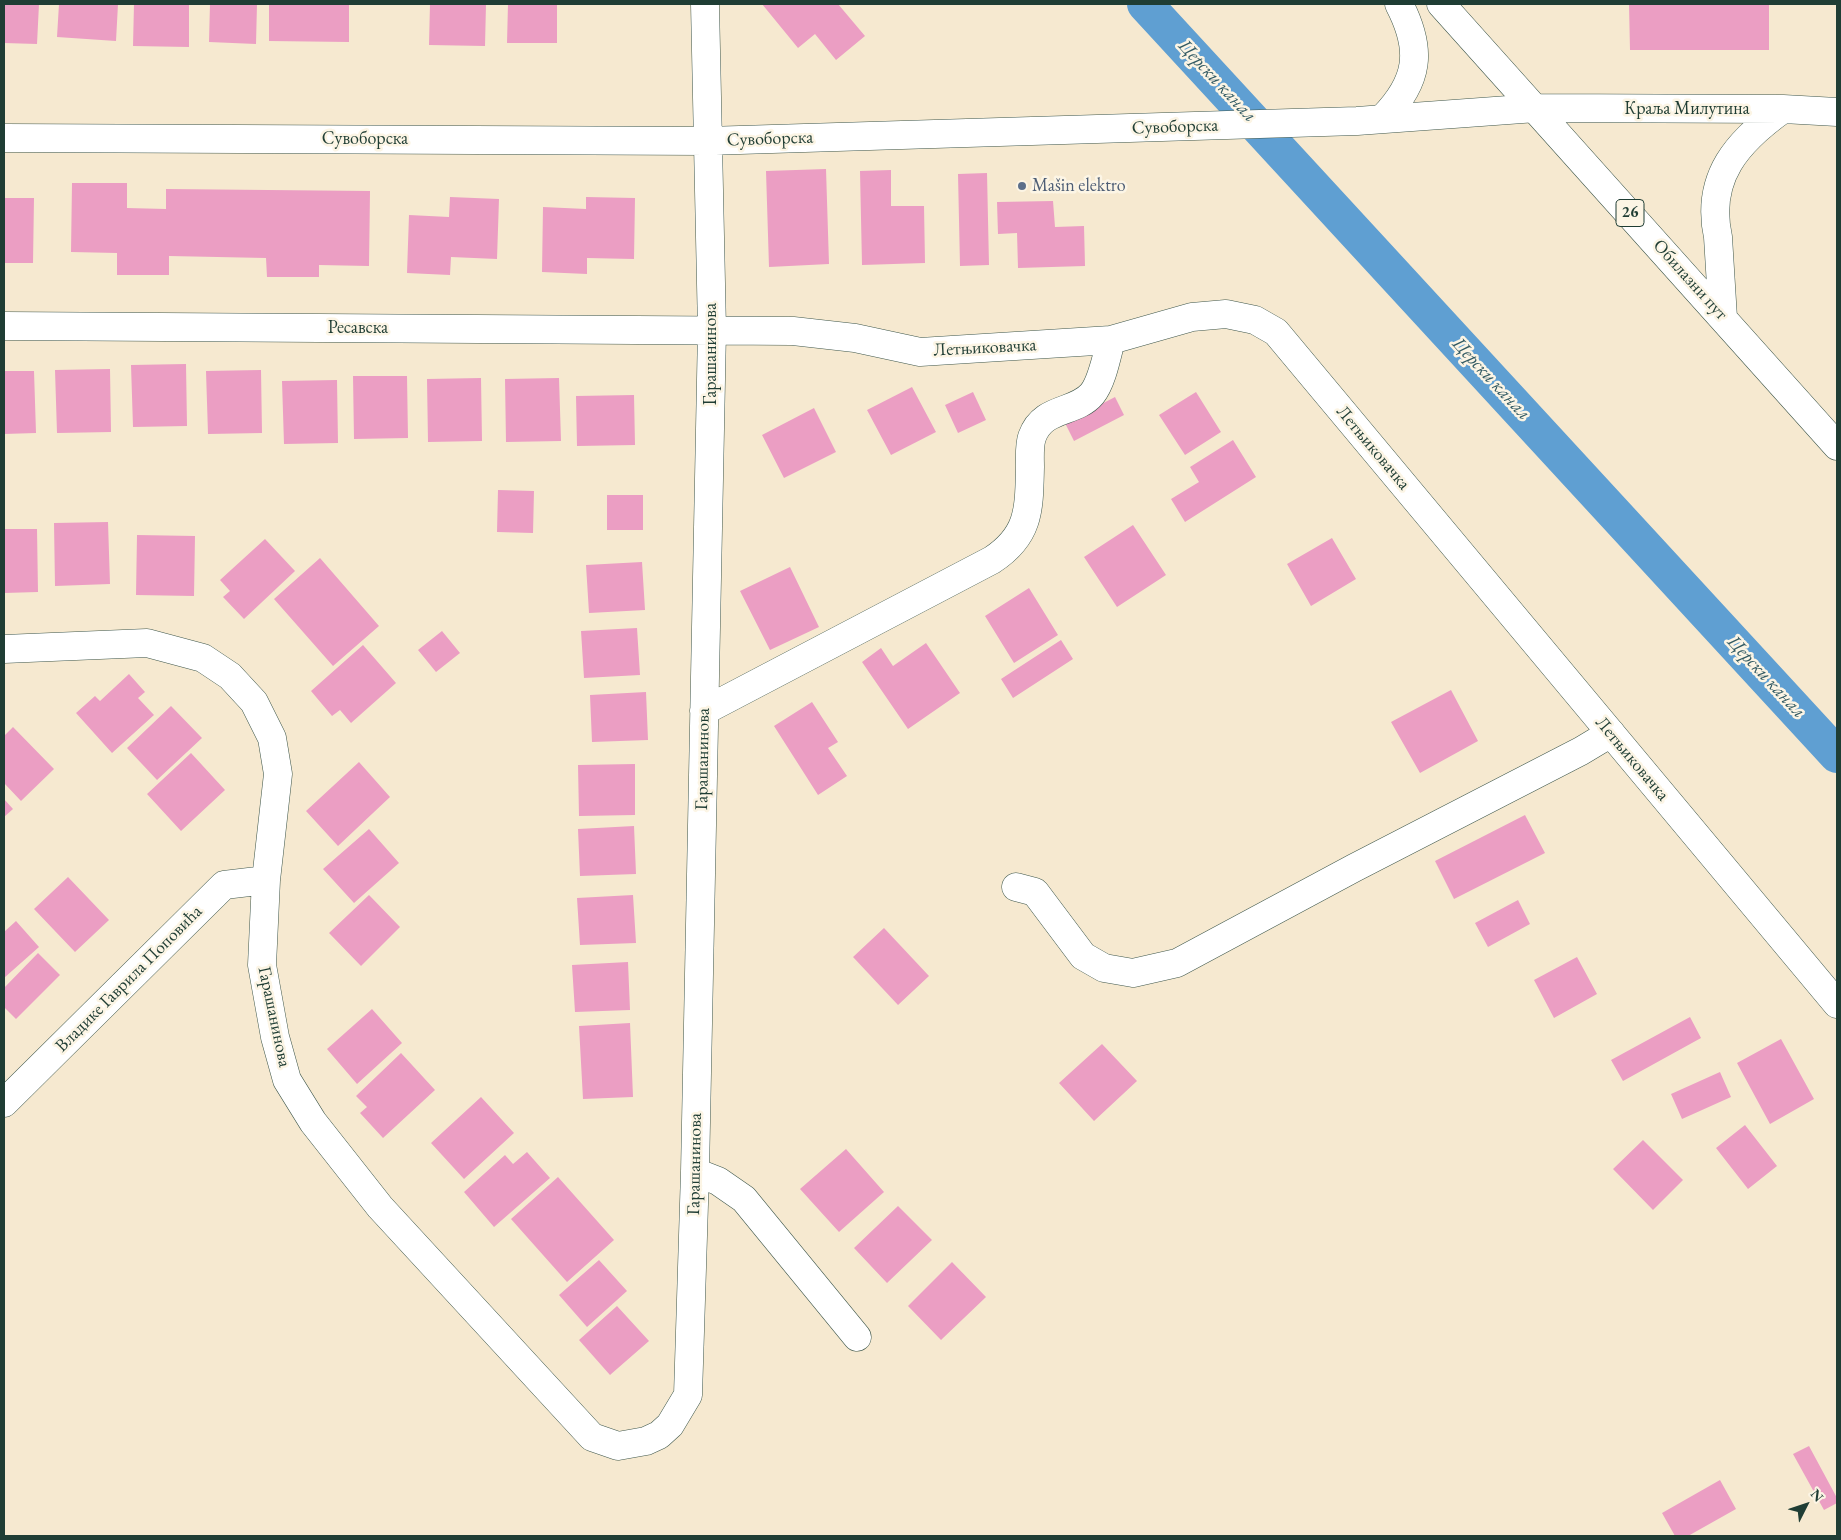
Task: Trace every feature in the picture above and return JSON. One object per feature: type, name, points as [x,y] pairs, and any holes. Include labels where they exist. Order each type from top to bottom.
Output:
[{"type":"street","name":"Гарашанинова","points":[[8,654],[147,643],[202,658],[230,676],[254,702],[272,738],[278,774],[266,880],[262,965],[275,1037],[287,1080],[313,1122],[380,1206],[592,1437],[618,1446],[646,1441],[659,1435],[670,1425],[688,1395],[695,1172],[712,330],[705,4]]},
{"type":"street","points":[[1370,120],[1401,98],[1407,87],[1414,64],[1413,45],[1407,19],[1399,4]]},
{"type":"street","name":"Обилазни пут","points":[[1441,4],[1837,446]]},
{"type":"street","name":"Сувоборска","points":[[4,138],[707,141],[1370,120],[1536,108]]},
{"type":"street","name":"Краља Милутина","points":[[1536,108],[1783,109],[1837,112]]},
{"type":"street","points":[[1723,318],[1718,237],[1715,224],[1715,199],[1718,185],[1724,170],[1737,149],[1758,128],[1783,109]]},
{"type":"street","name":"Летњиковачка","points":[[712,330],[792,331],[855,338],[920,352],[1111,340],[1192,317],[1226,314],[1256,320],[1276,332],[1837,1004]]},
{"type":"street","name":"Ресавска","points":[[4,326],[712,330]]},
{"type":"street","points":[[704,710],[983,565],[1007,550],[1025,523],[1030,506],[1030,454],[1032,438],[1038,425],[1045,418],[1086,400],[1093,393],[1111,340]]},
{"type":"street","points":[[1016,887],[1035,892],[1083,956],[1104,968],[1132,973],[1178,964],[1354,868],[1581,751],[1611,733]]},
{"type":"street","name":"Владике Гаврила Поповића","points":[[4,1103],[224,886],[266,880]]},
{"type":"street","points":[[695,1172],[718,1181],[744,1199],[856,1337]]},
{"type":"building","points":[[4,4],[39,4],[37,44],[4,43]]},
{"type":"building","points":[[59,4],[118,4],[116,41],[57,37]]},
{"type":"building","points":[[134,4],[189,4],[189,47],[133,46]]},
{"type":"building","points":[[210,4],[257,4],[256,44],[209,42]]},
{"type":"building","points":[[269,4],[349,4],[349,42],[269,41]]},
{"type":"building","points":[[430,4],[486,4],[485,46],[429,45]]},
{"type":"building","points":[[508,4],[557,4],[557,43],[507,43]]},
{"type":"building","points":[[762,4],[838,4],[865,36],[836,60],[815,34],[798,48]]},
{"type":"building","points":[[1629,4],[1769,4],[1769,50],[1630,50]]},
{"type":"building","points":[[826,169],[829,264],[769,267],[766,171]]},
{"type":"building","points":[[891,170],[891,206],[924,206],[925,263],[862,265],[860,171]]},
{"type":"building","points":[[987,173],[989,265],[960,266],[958,174]]},
{"type":"building","points":[[72,183],[127,183],[127,208],[166,209],[166,189],[370,191],[369,266],[319,265],[319,277],[267,277],[266,258],[169,256],[169,275],[117,275],[117,253],[71,252]]},
{"type":"building","points":[[450,197],[499,199],[497,259],[451,257],[450,275],[407,273],[409,215],[449,217]]},
{"type":"building","points":[[586,197],[635,198],[634,259],[587,258],[587,274],[542,272],[543,207],[586,209]]},
{"type":"building","points":[[4,198],[34,198],[33,263],[4,263]]},
{"type":"building","points":[[1053,201],[1055,227],[1084,226],[1085,266],[1018,268],[1017,233],[998,234],[997,202]]},
{"type":"building","points":[[186,364],[187,426],[133,427],[131,365]]},
{"type":"building","points":[[110,369],[111,432],[57,433],[55,370]]},
{"type":"building","points":[[261,370],[262,433],[208,434],[206,371]]},
{"type":"building","points":[[4,371],[34,371],[36,433],[4,434]]},
{"type":"building","points":[[353,376],[407,376],[408,438],[354,439]]},
{"type":"building","points":[[481,378],[482,441],[428,442],[427,379]]},
{"type":"building","points":[[559,378],[561,441],[506,442],[505,379]]},
{"type":"building","points":[[337,380],[338,443],[284,444],[282,381]]},
{"type":"building","points":[[912,387],[936,432],[891,455],[867,410]]},
{"type":"building","points":[[973,392],[986,420],[958,433],[945,405]]},
{"type":"building","points":[[1196,392],[1221,432],[1185,455],[1159,415]]},
{"type":"building","points":[[634,395],[635,445],[577,446],[576,396]]},
{"type":"building","points":[[1115,397],[1124,415],[1074,441],[1065,423]]},
{"type":"building","points":[[814,408],[836,452],[784,478],[762,435]]},
{"type":"building","points":[[1233,440],[1256,477],[1185,522],[1171,499],[1199,482],[1190,467]]},
{"type":"building","points":[[498,490],[534,491],[533,533],[497,532]]},
{"type":"building","points":[[607,495],[643,495],[643,530],[607,530]]},
{"type":"building","points":[[108,522],[110,584],[55,586],[54,523]]},
{"type":"building","points":[[1133,525],[1166,575],[1117,607],[1084,557]]},
{"type":"building","points":[[4,529],[37,529],[38,592],[4,593]]},
{"type":"building","points":[[137,535],[195,536],[194,596],[136,595]]},
{"type":"building","points":[[1332,538],[1356,579],[1311,606],[1287,564]]},
{"type":"building","points":[[265,539],[295,571],[244,619],[223,597],[230,591],[220,580]]},
{"type":"building","points":[[320,558],[379,626],[333,666],[274,599]]},
{"type":"building","points":[[642,562],[645,610],[589,613],[586,565]]},
{"type":"building","points":[[790,567],[819,627],[770,650],[740,591]]},
{"type":"building","points":[[1029,588],[1058,635],[1014,663],[985,616]]},
{"type":"building","points":[[637,628],[640,675],[584,678],[581,631]]},
{"type":"building","points":[[442,631],[460,653],[436,672],[418,650]]},
{"type":"building","points":[[1061,640],[1073,659],[1013,698],[1001,679]]},
{"type":"building","points":[[926,643],[960,693],[908,729],[862,662],[881,648],[893,666]]},
{"type":"building","points":[[363,645],[396,683],[351,723],[340,710],[332,716],[311,691]]},
{"type":"building","points":[[129,674],[145,692],[138,698],[154,715],[112,753],[76,713],[95,696],[100,701]]},
{"type":"building","points":[[1451,690],[1478,741],[1420,773],[1391,722]]},
{"type":"building","points":[[646,692],[648,740],[592,742],[590,695]]},
{"type":"building","points":[[812,702],[838,742],[828,748],[847,776],[818,795],[774,726]]},
{"type":"building","points":[[171,706],[202,738],[157,780],[127,748]]},
{"type":"building","points":[[13,727],[54,769],[21,801],[4,783],[4,736]]},
{"type":"building","points":[[191,753],[225,790],[181,831],[147,794]]},
{"type":"building","points":[[359,762],[390,797],[338,846],[306,811]]},
{"type":"building","points":[[635,764],[635,815],[579,816],[578,765]]},
{"type":"building","points":[[4,799],[13,809],[4,817]]},
{"type":"building","points":[[1525,815],[1545,853],[1454,899],[1435,861]]},
{"type":"building","points":[[634,826],[636,874],[580,876],[578,829]]},
{"type":"building","points":[[369,829],[399,863],[354,903],[323,869]]},
{"type":"building","points":[[68,877],[109,920],[75,952],[34,909]]},
{"type":"building","points":[[369,895],[400,927],[361,966],[329,933]]},
{"type":"building","points":[[633,895],[636,943],[580,945],[577,898]]},
{"type":"building","points":[[1518,900],[1530,924],[1488,947],[1475,923]]},
{"type":"building","points":[[16,921],[39,947],[4,978],[4,932]]},
{"type":"building","points":[[884,928],[929,976],[898,1005],[853,957]]},
{"type":"building","points":[[38,953],[60,975],[16,1019],[4,1007],[4,988]]},
{"type":"building","points":[[1577,957],[1597,994],[1554,1018],[1534,980]]},
{"type":"building","points":[[628,962],[630,1010],[575,1012],[572,965]]},
{"type":"building","points":[[372,1009],[402,1043],[357,1084],[327,1049]]},
{"type":"building","points":[[1690,1017],[1701,1038],[1623,1081],[1611,1060]]},
{"type":"building","points":[[630,1023],[633,1097],[583,1099],[579,1026]]},
{"type":"building","points":[[1781,1039],[1814,1099],[1770,1124],[1737,1063]]},
{"type":"building","points":[[1102,1044],[1137,1081],[1094,1121],[1059,1083]]},
{"type":"building","points":[[401,1053],[435,1090],[383,1138],[360,1113],[367,1107],[356,1096]]},
{"type":"building","points":[[1720,1072],[1731,1097],[1682,1119],[1671,1094]]},
{"type":"building","points":[[481,1097],[514,1133],[464,1179],[431,1143]]},
{"type":"building","points":[[1745,1125],[1777,1166],[1748,1189],[1716,1148]]},
{"type":"building","points":[[1643,1140],[1683,1180],[1653,1210],[1613,1169]]},
{"type":"building","points":[[846,1149],[884,1192],[839,1232],[800,1189]]},
{"type":"building","points":[[527,1152],[550,1178],[494,1227],[464,1192],[505,1155],[513,1164]]},
{"type":"building","points":[[558,1177],[614,1240],[567,1282],[511,1219]]},
{"type":"building","points":[[898,1206],[932,1240],[887,1283],[854,1248]]},
{"type":"building","points":[[599,1260],[627,1291],[587,1327],[559,1295]]},
{"type":"building","points":[[952,1262],[986,1297],[941,1340],[908,1306]]},
{"type":"building","points":[[617,1306],[649,1341],[610,1375],[579,1340]]},
{"type":"building","points":[[1809,1446],[1837,1498],[1837,1503],[1824,1510],[1793,1454]]},
{"type":"building","points":[[1720,1480],[1736,1509],[1688,1536],[1675,1536],[1662,1513]]},
{"type":"waterway","name":"Церски канал","points":[[1145,4],[1837,755]]},
{"type":"place","name":"Mašin elektro","points":[[1022,186]]}]
